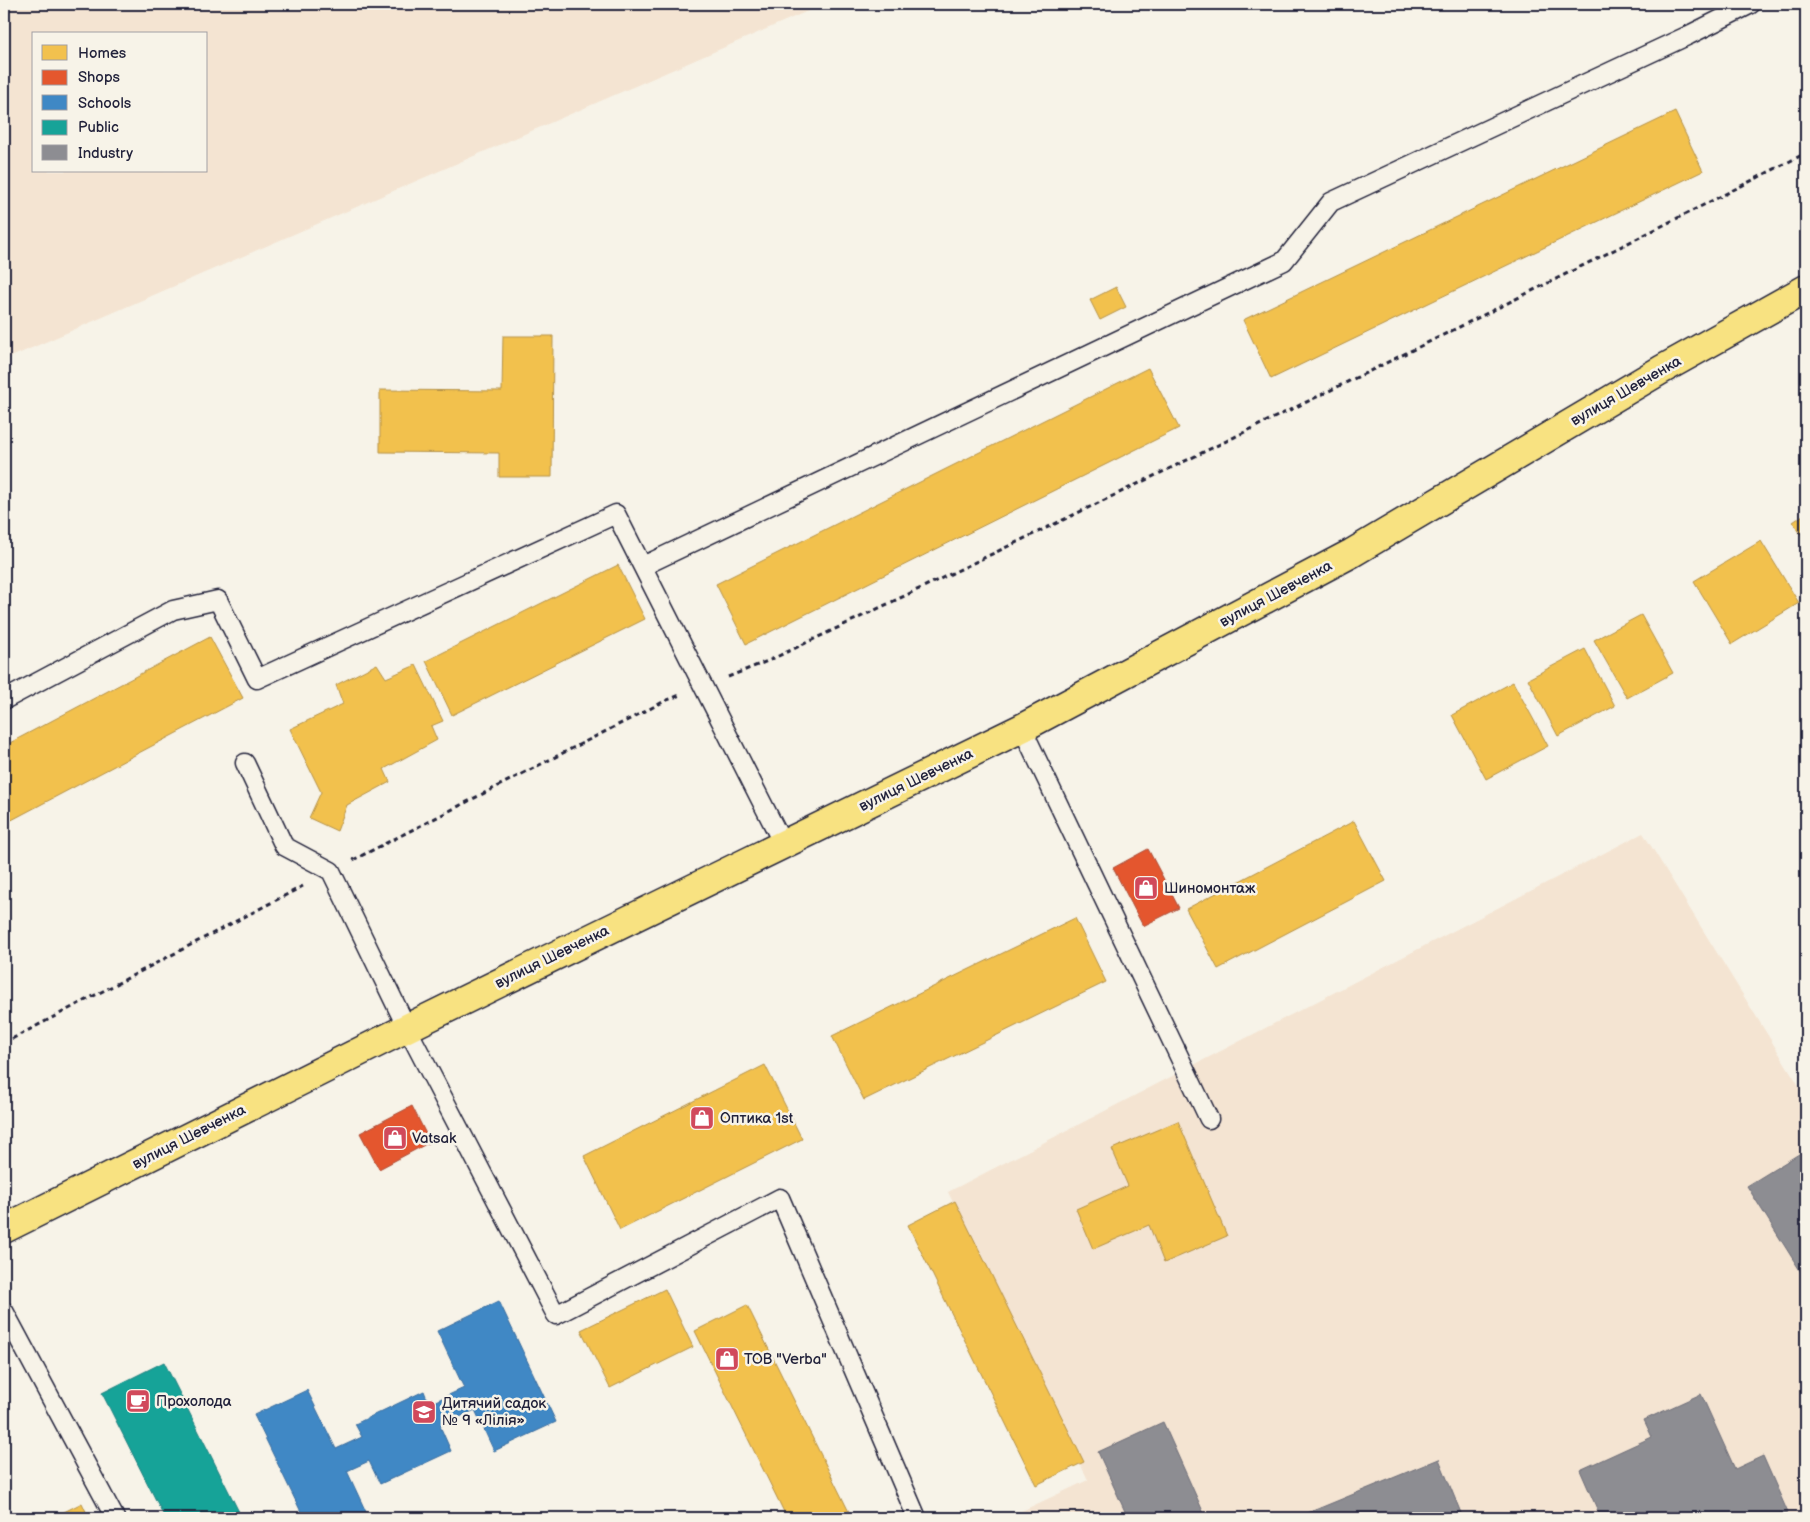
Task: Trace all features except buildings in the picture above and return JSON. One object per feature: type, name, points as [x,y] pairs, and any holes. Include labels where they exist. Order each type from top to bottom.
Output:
[{"type":"main road","name":"вулиця Шевченка","points":[[4,1230],[407,1028],[1022,728],[1352,553],[1652,376],[1806,289]]},
{"type":"lane","points":[[643,566],[1284,261],[1331,202],[1689,35],[1751,4]]},
{"type":"lane","points":[[4,700],[173,610],[218,600],[257,679],[616,514],[783,844]]},
{"type":"lane","points":[[1022,728],[1209,1119]]},
{"type":"lane","points":[[246,763],[284,846],[331,871],[407,1028],[556,1315],[780,1198],[917,1518]]},
{"type":"lane","points":[[4,1312],[115,1518]]},
{"type":"path","points":[[4,1043],[331,871],[665,700],[704,687],[770,660],[1174,467],[1385,364],[1806,153]]},
{"type":"shaded area","points":[[4,4],[824,4],[4,360]]},
{"type":"shaded area","points":[[1643,833],[1806,1097],[1806,1518],[1007,1518],[1088,1480],[948,1192]]},
{"type":"place","name":"Шиномонтаж","points":[[1146,888]]},
{"type":"place","name":"Оптика 1st","points":[[702,1118]]},
{"type":"place","name":"Vatsak","points":[[395,1138]]},
{"type":"place","name":"ТОВ \"Verba\"","points":[[727,1359]]},
{"type":"place","name":"Прохолода","points":[[138,1401]]},
{"type":"place","name":"Дитячий садок № 9 «Лілія»","points":[[424,1412]]}]
